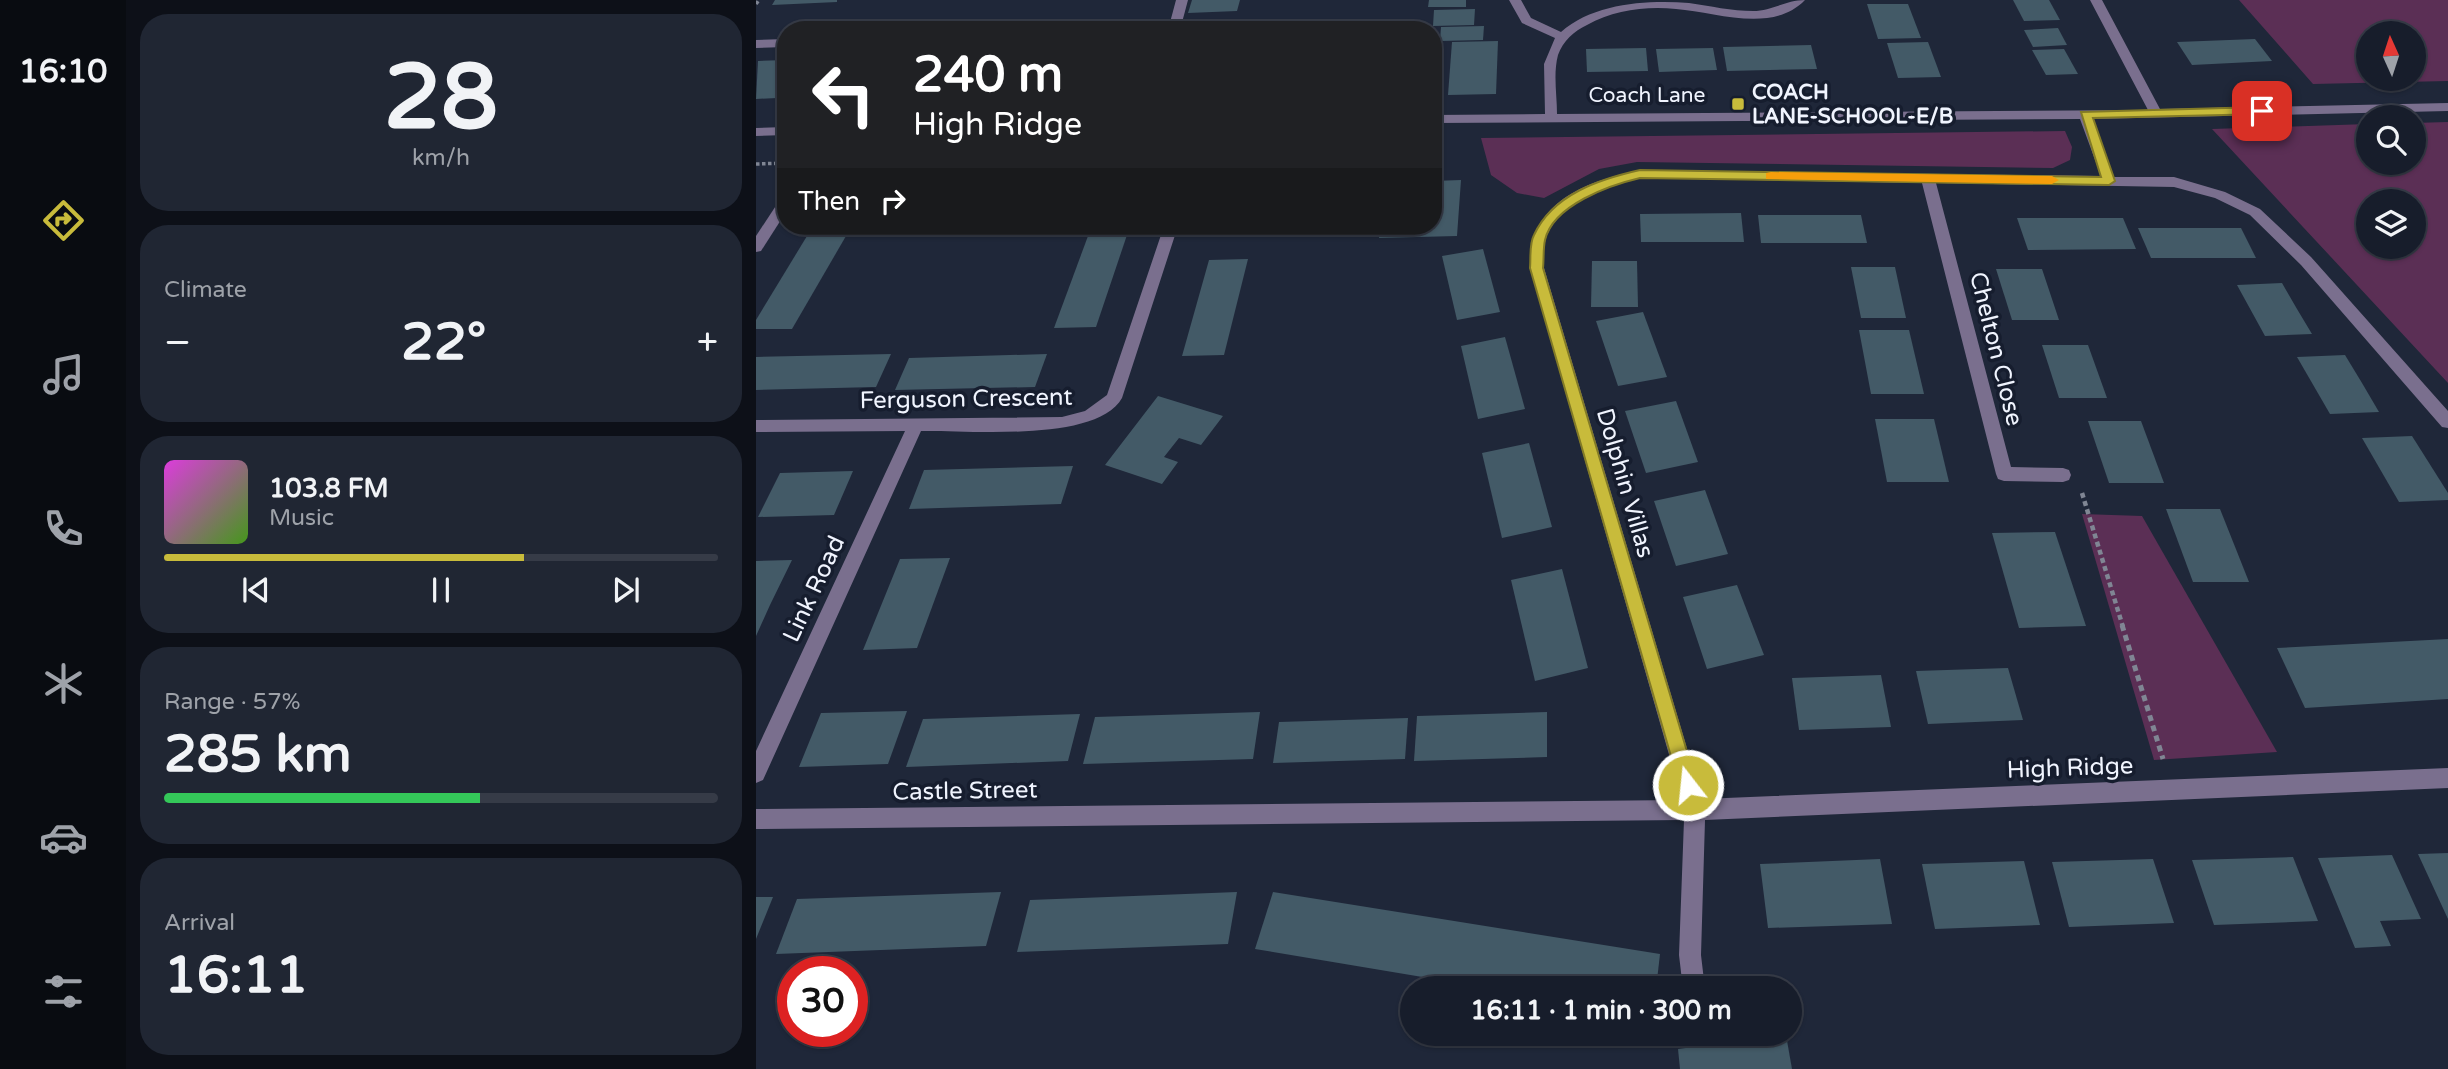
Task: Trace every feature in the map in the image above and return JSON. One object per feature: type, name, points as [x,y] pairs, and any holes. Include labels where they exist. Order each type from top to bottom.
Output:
[{"type":"street","points":[[1176,21],[1182,0]]},
{"type":"street","points":[[1515,0],[1521,18],[1527,23],[1562,36]]},
{"type":"street","points":[[1550,117],[1552,56],[1562,36],[1578,23],[1600,14],[1648,5],[1752,15],[1783,9],[1799,0]]},
{"type":"street","points":[[2096,0],[2156,113]]},
{"type":"street","points":[[756,44],[777,43]]},
{"type":"street","name":"Coach Lane","points":[[1442,119],[2085,115],[2448,107]]},
{"type":"street","points":[[2085,115],[2109,181],[2174,182],[2220,195],[2255,212],[2306,261],[2448,422]]},
{"type":"street","points":[[756,132],[777,131]]},
{"type":"street","name":"Dolphin Villas","points":[[1692,976],[1690,955],[1695,810],[1537,268],[1539,237],[1558,212],[1584,192],[1610,181],[1640,174],[2109,181]]},
{"type":"street","name":"Chelton Close","points":[[1928,178],[2004,474],[2063,475]]},
{"type":"street","points":[[756,247],[777,215]]},
{"type":"street","name":"Ferguson Crescent","points":[[756,426],[1062,423],[1086,419],[1104,410],[1114,398],[1125,373],[1168,235]]},
{"type":"street","name":"Link Road","points":[[756,774],[916,424]]},
{"type":"street","name":"High Ridge","points":[[1695,810],[2448,778]]},
{"type":"street","name":"Castle Street","points":[[756,819],[1695,810]]},
{"type":"path","points":[[756,164],[777,163]]},
{"type":"path","points":[[2063,475],[2077,475],[2173,790]]},
{"type":"shaded area","points":[[2239,0],[2448,0],[2448,81],[2426,81],[2426,21],[2356,21],[2356,83],[2313,84]]},
{"type":"shaded area","points":[[2448,122],[2448,383],[2212,129],[2356,124],[2356,175],[2426,175],[2426,123]]},
{"type":"shaded area","points":[[2065,131],[2072,147],[2070,160],[2053,168],[1637,162],[1599,169],[1544,198],[1517,193],[1491,175],[1481,138]]},
{"type":"shaded area","points":[[2082,514],[2142,516],[2277,752],[2154,760]]},
{"type":"building","points":[[775,0],[837,0],[837,2],[772,5]]},
{"type":"building","points":[[1192,0],[1240,0],[1237,11],[1188,13]]},
{"type":"building","points":[[1429,0],[1466,0],[1466,7],[1428,7]]},
{"type":"building","points":[[2013,0],[2049,0],[2060,20],[2024,21]]},
{"type":"building","points":[[1867,4],[1908,4],[1921,38],[1878,39]]},
{"type":"building","points":[[1475,9],[1474,25],[1442,26],[1442,21],[1433,21],[1434,10]]},
{"type":"building","points":[[1484,26],[1483,40],[1442,41],[1442,27]]},
{"type":"building","points":[[2058,28],[2067,45],[2033,47],[2024,30]]},
{"type":"building","points":[[2255,39],[2272,61],[2192,65],[2177,42]]},
{"type":"building","points":[[1498,41],[1496,94],[1448,95],[1452,42]]},
{"type":"building","points":[[1928,42],[1941,77],[1898,78],[1887,43]]},
{"type":"building","points":[[1811,45],[1817,69],[1727,71],[1723,47]]},
{"type":"building","points":[[1646,48],[1648,71],[1587,72],[1586,49]]},
{"type":"building","points":[[1713,48],[1717,70],[1659,72],[1656,49]]},
{"type":"building","points":[[2064,49],[2078,74],[2046,75],[2032,50]]},
{"type":"building","points":[[777,60],[777,98],[756,99],[758,61]]},
{"type":"building","points":[[1461,180],[1457,236],[1379,238],[1379,235],[1442,235],[1442,181]]},
{"type":"building","points":[[1741,213],[1744,242],[1641,242],[1640,214]]},
{"type":"building","points":[[1758,215],[1861,215],[1867,243],[1761,243]]},
{"type":"building","points":[[2017,218],[2123,218],[2136,249],[2028,250]]},
{"type":"building","points":[[2138,228],[2241,228],[2256,258],[2151,258]]},
{"type":"building","points":[[1127,235],[1096,327],[1054,328],[1088,236]]},
{"type":"building","points":[[807,236],[846,236],[792,329],[756,329],[756,320]]},
{"type":"building","points":[[1483,249],[1500,312],[1457,320],[1442,256]]},
{"type":"building","points":[[1248,259],[1224,355],[1182,356],[1209,260]]},
{"type":"building","points":[[1592,261],[1637,261],[1638,307],[1591,307]]},
{"type":"building","points":[[1851,267],[1895,267],[1906,318],[1861,318]]},
{"type":"building","points":[[1996,269],[2042,269],[2059,320],[2012,320]]},
{"type":"building","points":[[2282,283],[2312,334],[2265,336],[2237,285]]},
{"type":"building","points":[[1643,312],[1667,377],[1618,386],[1596,321]]},
{"type":"building","points":[[1859,330],[1909,330],[1924,394],[1871,394]]},
{"type":"building","points":[[1505,337],[1525,409],[1478,419],[1461,346]]},
{"type":"building","points":[[2042,345],[2088,345],[2107,398],[2059,398]]},
{"type":"building","points":[[891,354],[876,387],[756,390],[756,357]]},
{"type":"building","points":[[1047,354],[1035,387],[895,390],[909,358]]},
{"type":"building","points":[[2345,355],[2379,412],[2330,414],[2297,357]]},
{"type":"building","points":[[1158,396],[1223,416],[1201,445],[1179,438],[1164,457],[1178,462],[1162,484],[1105,465]]},
{"type":"building","points":[[1676,401],[1698,462],[1646,473],[1625,411]]},
{"type":"building","points":[[1875,419],[1934,419],[1949,482],[1887,482]]},
{"type":"building","points":[[2088,421],[2141,421],[2164,483],[2109,483]]},
{"type":"building","points":[[2412,436],[2448,493],[2448,500],[2399,502],[2362,438]]},
{"type":"building","points":[[1529,443],[1552,527],[1502,538],[1482,453]]},
{"type":"building","points":[[1073,466],[1061,504],[909,509],[924,470]]},
{"type":"building","points":[[853,471],[834,515],[758,517],[780,473]]},
{"type":"building","points":[[1705,490],[1728,554],[1676,566],[1654,501]]},
{"type":"building","points":[[2166,509],[2220,509],[2249,582],[2193,582]]},
{"type":"building","points":[[2055,532],[2086,626],[2019,628],[1992,533]]},
{"type":"building","points":[[950,558],[917,648],[863,650],[900,559]]},
{"type":"building","points":[[792,560],[770,605],[756,636],[756,561]]},
{"type":"building","points":[[1562,569],[1588,668],[1535,681],[1511,580]]},
{"type":"building","points":[[1737,585],[1764,655],[1707,669],[1683,597]]},
{"type":"building","points":[[2448,639],[2448,699],[2305,708],[2277,648]]},
{"type":"building","points":[[2008,668],[2023,720],[1928,724],[1916,671]]},
{"type":"building","points":[[1881,675],[1891,727],[1799,730],[1792,678]]},
{"type":"building","points":[[907,711],[888,764],[799,767],[821,713]]},
{"type":"building","points":[[1260,712],[1253,759],[1083,764],[1095,717]]},
{"type":"building","points":[[1547,712],[1547,757],[1414,761],[1417,716]]},
{"type":"building","points":[[1080,714],[1068,761],[906,767],[923,719]]},
{"type":"building","points":[[1408,718],[1405,759],[1273,763],[1279,722]]},
{"type":"building","points":[[2448,853],[2448,919],[2418,854]]},
{"type":"building","points":[[2392,855],[2421,919],[2380,921],[2391,946],[2355,948],[2318,858]]},
{"type":"building","points":[[2293,857],[2318,921],[2214,925],[2192,860]]},
{"type":"building","points":[[1880,859],[1892,924],[1768,928],[1760,864]]},
{"type":"building","points":[[2153,859],[2174,923],[2069,927],[2052,862]]},
{"type":"building","points":[[2024,861],[2040,925],[1935,929],[1922,864]]},
{"type":"building","points":[[1001,892],[986,946],[776,954],[797,899]]},
{"type":"building","points":[[1237,892],[1228,944],[1017,952],[1030,900]]},
{"type":"building","points":[[1273,892],[1660,954],[1657,976],[1416,976],[1255,949]]},
{"type":"building","points":[[756,897],[773,897],[756,939]]},
{"type":"building","points":[[1701,1046],[1788,1046],[1792,1069],[1680,1069],[1678,1049]]},
{"type":"slow traffic","points":[[1771,176],[2052,180]]},
{"type":"place","name":"COACH LANE-SCHOOL-E/B","points":[[1738,104]]},
{"type":"route","points":[[1688,785],[1537,268],[1539,237],[1558,212],[1584,192],[1610,181],[1640,174],[2109,181],[2085,115],[2262,111]]}]
